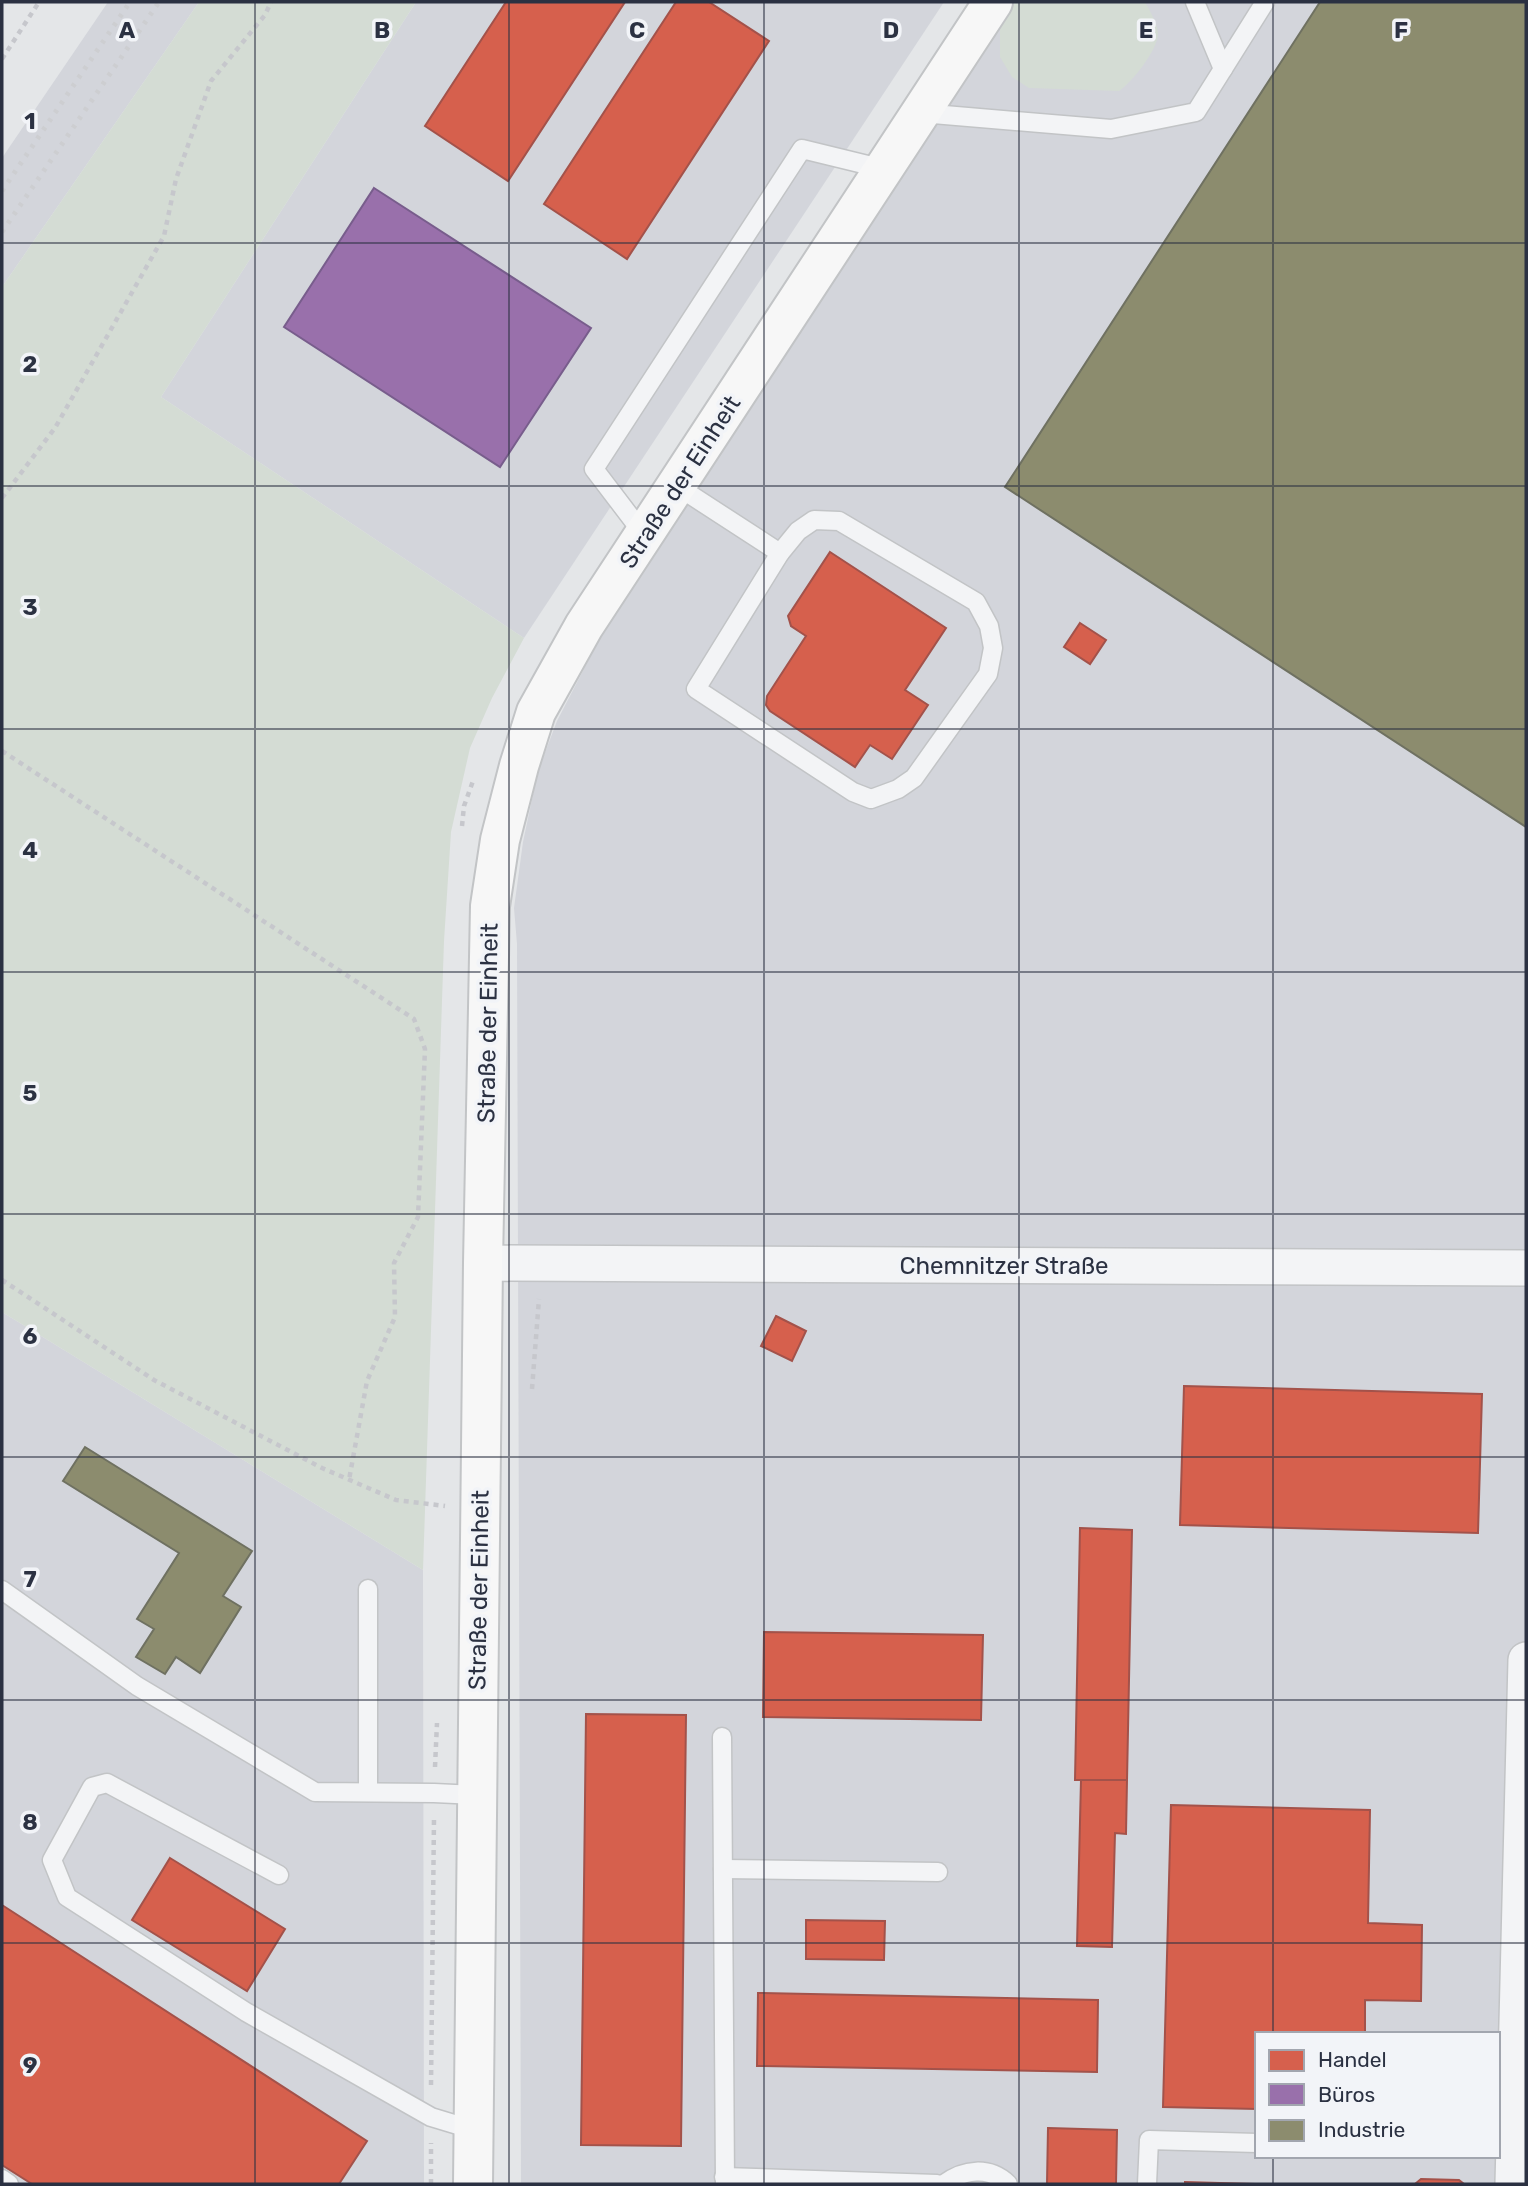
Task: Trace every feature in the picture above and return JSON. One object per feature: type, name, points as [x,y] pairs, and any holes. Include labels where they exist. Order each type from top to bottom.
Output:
[{"type":"street","name":"Straße der Einheit","points":[[473,2184],[483,1263],[490,906],[500,839],[519,766],[537,712],[584,626],[993,2]]},
{"type":"street","name":"Chemnitzer Straße","points":[[483,1263],[1526,1268]]},
{"type":"street","points":[[1513,2184],[1506,2148],[1526,1660]]},
{"type":"lane","points":[[1195,2],[1223,69]]},
{"type":"lane","points":[[921,113],[1111,128],[1196,112],[1265,2]]},
{"type":"lane","points":[[645,536],[594,470],[802,149],[884,169]]},
{"type":"lane","points":[[677,486],[780,553]]},
{"type":"lane","points":[[814,520],[839,521],[976,602],[989,626],[993,648],[988,674],[914,778],[898,789],[871,799],[853,792],[696,689],[780,553],[798,531],[814,520]]},
{"type":"lane","points":[[368,1589],[368,1792]]},
{"type":"lane","points":[[2,1590],[137,1686],[314,1793],[476,1795]]},
{"type":"lane","points":[[722,1737],[725,2181],[937,2184]]},
{"type":"lane","points":[[279,1874],[107,1783],[92,1787],[52,1860],[67,1897],[246,2012],[431,2117],[474,2130]]},
{"type":"lane","points":[[723,1869],[938,1872]]},
{"type":"lane","points":[[1147,2184],[1149,2140],[1255,2143]]},
{"type":"lane","points":[[944,2184],[962,2173],[973,2171],[989,2172],[1008,2184]]},
{"type":"lane","points":[[2,2179],[9,2184]]},
{"type":"path","points":[[2,59],[39,2]]},
{"type":"path","points":[[2,498],[55,428],[164,236],[176,179],[211,81],[265,15],[271,2]]},
{"type":"path","points":[[2,751],[414,1019],[425,1049],[418,1217],[394,1263],[395,1317],[367,1381],[349,1480]]},
{"type":"path","points":[[532,1388],[542,1263]]},
{"type":"path","points":[[2,1280],[154,1380],[310,1462],[396,1500],[481,1508]]},
{"type":"shaded area","points":[[108,2],[199,2],[2,287],[2,158]]},
{"type":"shaded area","points":[[199,2],[416,2],[161,397],[524,638],[492,698],[470,748],[451,832],[444,941],[423,1570],[2,1312],[2,287]]},
{"type":"shaded area","points":[[416,2],[944,2],[524,638],[161,397]]},
{"type":"shaded area","points":[[1015,2],[1145,2],[1156,25],[1157,39],[1144,65],[1119,91],[1029,88],[1012,77],[1000,57],[1000,25]]},
{"type":"shaded area","points":[[1016,2],[1526,2],[1526,2184],[521,2184],[517,944],[514,908],[523,842],[538,771],[557,721],[600,638]]},
{"type":"shaded area","points":[[2,1312],[423,1570],[424,2184],[2,2184]]},
{"type":"building: Handel","points":[[506,2],[625,2],[508,181],[425,126]]},
{"type":"building: Handel","points":[[676,2],[709,2],[769,41],[627,259],[544,204]]},
{"type":"building: Handel","points":[[830,552],[946,628],[905,690],[928,705],[892,759],[870,745],[855,767],[770,711],[766,705],[767,696],[806,636],[791,626],[788,616]]},
{"type":"building: Handel","points":[[1080,623],[1106,640],[1090,664],[1064,647]]},
{"type":"building: Handel","points":[[776,1316],[806,1331],[792,1361],[761,1346]]},
{"type":"building: Handel","points":[[1184,1386],[1482,1394],[1478,1533],[1180,1525]]},
{"type":"building: Handel","points":[[1080,1528],[1132,1530],[1127,1780],[1075,1780]]},
{"type":"building: Handel","points":[[764,1632],[983,1635],[981,1720],[763,1717]]},
{"type":"building: Handel","points":[[586,1714],[686,1715],[681,2146],[581,2145]]},
{"type":"building: Handel","points":[[1081,1780],[1127,1780],[1126,1834],[1115,1833],[1112,1947],[1077,1946]]},
{"type":"building: Handel","points":[[1171,1805],[1370,1810],[1368,1923],[1422,1925],[1421,2001],[1365,2000],[1365,2032],[1255,2032],[1255,2109],[1163,2107]]},
{"type":"building: Handel","points":[[170,1858],[285,1929],[247,1991],[132,1920]]},
{"type":"building: Handel","points":[[2,1905],[367,2141],[339,2184],[32,2184],[2,2165]]},
{"type":"building: Handel","points":[[806,1920],[885,1921],[884,1960],[806,1959]]},
{"type":"building: Handel","points":[[758,1993],[1098,2000],[1097,2072],[757,2066]]},
{"type":"building: Handel","points":[[1048,2128],[1117,2130],[1116,2184],[1047,2184]]},
{"type":"building: Handel","points":[[1421,2179],[1459,2180],[1464,2184],[1415,2184]]},
{"type":"building: Handel","points":[[1185,2182],[1255,2184],[1185,2184]]},
{"type":"building: Büros","points":[[374,188],[591,328],[500,467],[284,327]]},
{"type":"building: Industrie","points":[[1320,2],[1526,2],[1526,827],[1005,487]]},
{"type":"building: Industrie","points":[[85,1447],[252,1551],[223,1596],[241,1607],[200,1673],[176,1657],[165,1674],[136,1657],[154,1629],[137,1619],[179,1553],[63,1481]]},
{"type":"railway","points":[[2,191],[130,2]]},
{"type":"railway","points":[[2,232],[159,2]]}]
